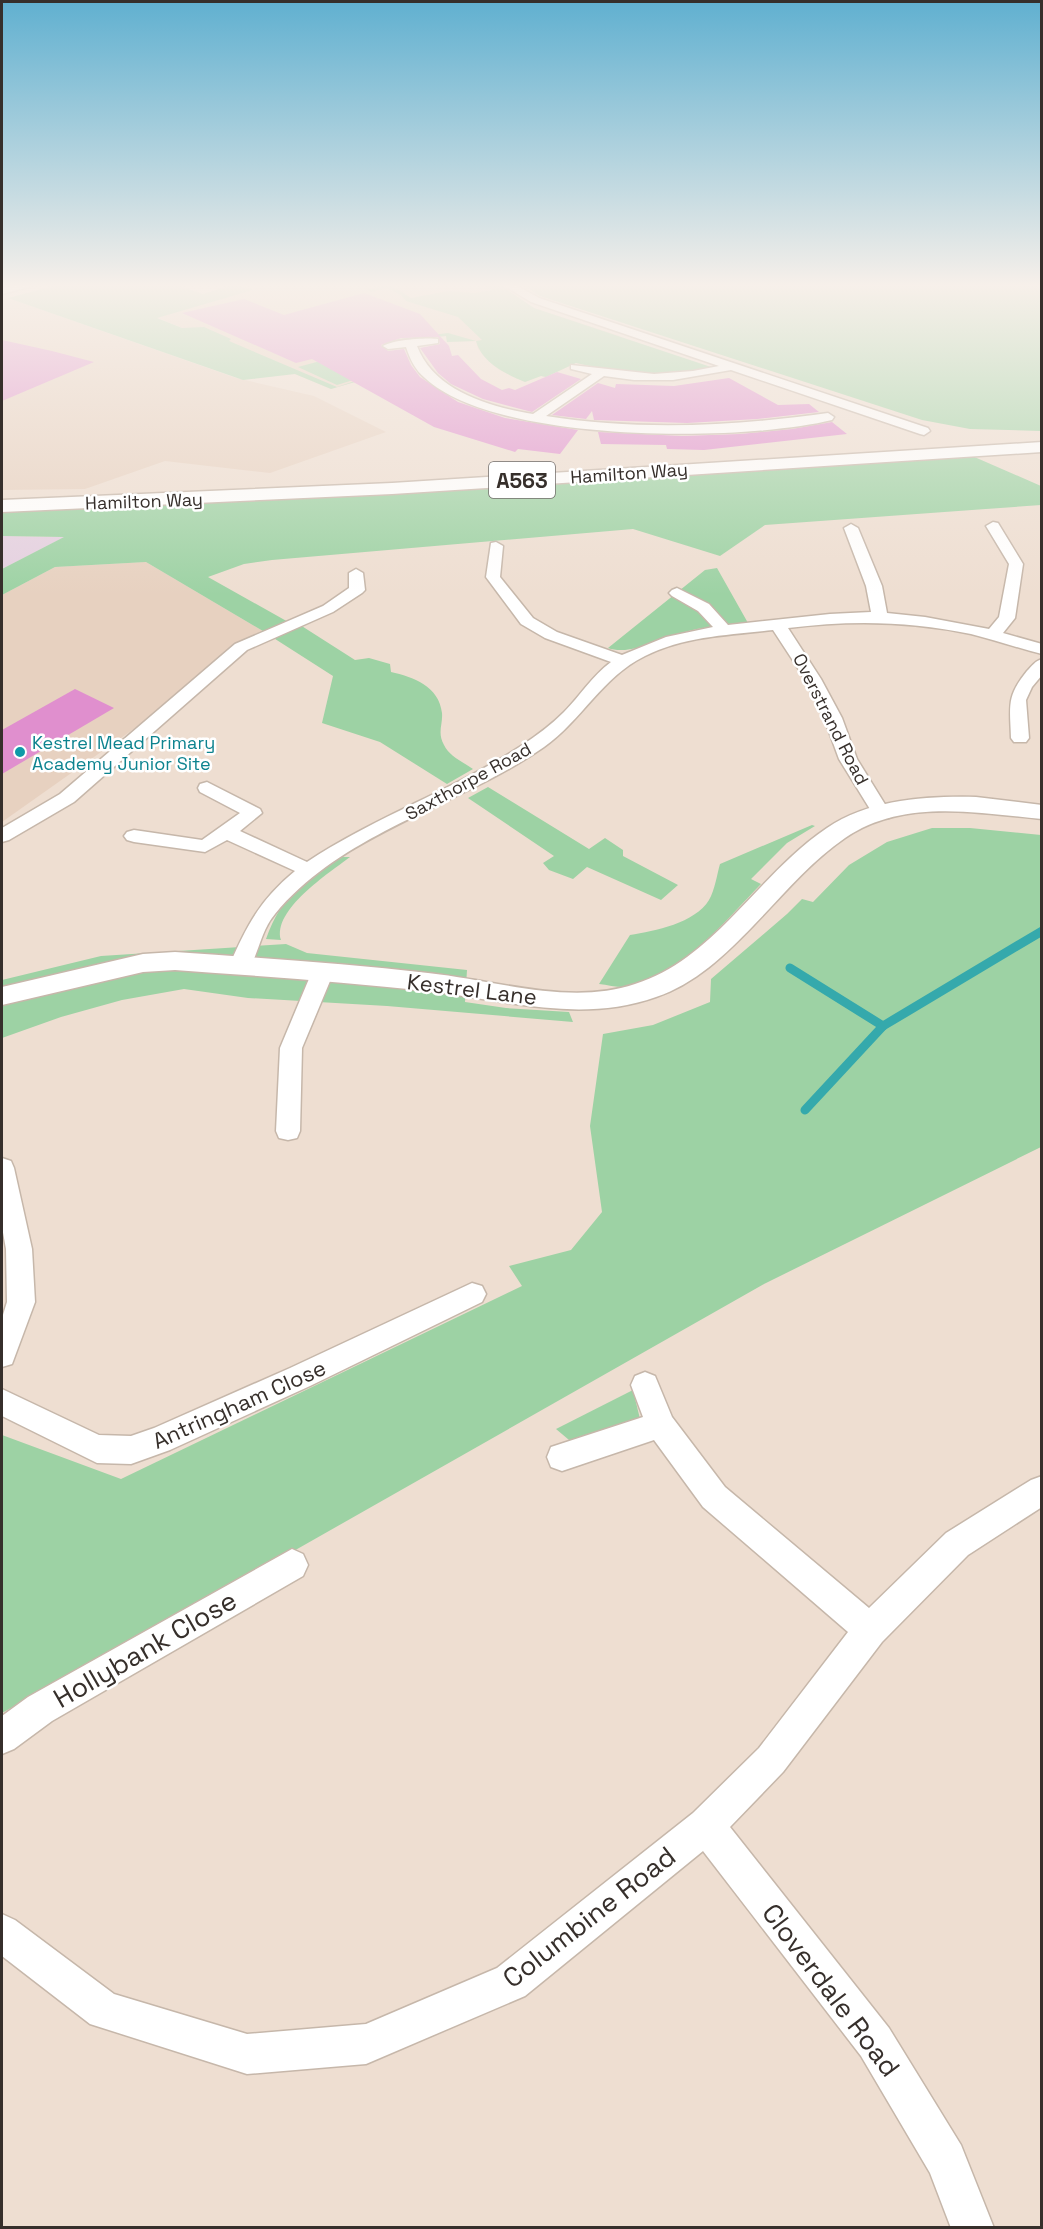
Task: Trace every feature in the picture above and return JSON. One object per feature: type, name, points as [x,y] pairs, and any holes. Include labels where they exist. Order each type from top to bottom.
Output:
[{"type":"highway","name":"Hamilton Way","points":[[2,506],[144,502],[450,486],[1041,447]]},
{"type":"street","points":[[444,387],[480,403],[537,417],[613,428],[688,430],[755,426],[828,417]]},
{"type":"street","points":[[537,417],[581,387]]},
{"type":"street","points":[[794,387],[924,431]]},
{"type":"street","points":[[993,526],[1016,564],[1007,618],[993,634]]},
{"type":"street","points":[[850,528],[874,586],[880,618]]},
{"type":"street","points":[[496,546],[493,577],[527,621],[551,635],[623,661]]},
{"type":"street","points":[[2,836],[67,798],[241,647],[328,609],[357,590],[356,573]]},
{"type":"street","points":[[677,593],[699,602],[711,613],[723,630]]},
{"type":"street","name":"Saxthorpe Road","points":[[240,966],[264,913],[281,892],[308,869],[341,848],[460,789],[512,760],[558,727],[609,670],[643,650],[680,637],[723,630],[853,617],[933,623],[993,634],[1041,649]]},
{"type":"street","name":"Overstrand Road","points":[[778,625],[813,679],[848,759],[882,814]]},
{"type":"street","points":[[1020,738],[1018,700],[1023,686],[1041,664]]},
{"type":"street","points":[[134,836],[205,846],[252,813],[207,788]]},
{"type":"street","name":"Kestrel Lane","points":[[2,996],[143,963],[175,961],[429,982],[542,998],[587,1001],[627,996],[668,984],[700,963],[803,860],[838,832],[861,821],[904,808],[969,804],[1041,812]]},
{"type":"street","points":[[226,832],[308,869]]},
{"type":"street","points":[[288,1131],[291,1048],[322,974]]},
{"type":"street","points":[[2,1168],[19,1249],[21,1302],[2,1354]]},
{"type":"street","name":"Antringham Close","points":[[2,1402],[97,1449],[131,1450],[160,1440],[300,1377],[472,1294]]},
{"type":"street","points":[[645,1385],[660,1425],[714,1497],[870,1630]]},
{"type":"street","points":[[562,1457],[660,1425]]},
{"type":"street","name":"Columbine Road","points":[[2,1933],[104,2010],[247,2054],[366,2044],[511,1982],[706,1826],[771,1760],[870,1630],[957,1544],[1041,1490]]},
{"type":"street","name":"Hollybank Close","points":[[2,1737],[40,1709],[292,1565]]},
{"type":"street","name":"Cloverdale Road","points":[[706,1826],[875,2042],[946,2160],[973,2228]]},
{"type":"shaded area","points":[[2,387],[275,387],[314,396],[386,432],[270,473],[165,461],[85,489],[2,490]]},
{"type":"shaded area","points":[[2,536],[65,537],[2,569]]},
{"type":"shaded area","points":[[146,562],[268,634],[2,822],[2,595],[55,567]]},
{"type":"green space","points":[[820,387],[1041,387],[1041,431],[970,429],[922,420]]},
{"type":"green space","points":[[963,452],[1041,486],[1041,505],[765,525],[720,556],[633,529],[272,560],[244,564],[208,577],[290,623],[268,634],[146,562],[55,567],[2,595],[2,569],[64,537],[2,536],[2,505],[186,500]]},
{"type":"green space","points":[[717,568],[748,623],[697,629],[628,650],[608,648],[705,570]]},
{"type":"green space","points":[[297,623],[355,660],[369,658],[390,664],[391,672],[424,684],[436,696],[440,704],[441,736],[446,749],[473,769],[447,784],[380,742],[322,723],[333,676],[272,637]]},
{"type":"green space","points":[[488,787],[589,849],[605,838],[623,850],[623,856],[678,885],[661,900],[587,867],[573,879],[549,870],[543,863],[554,856],[468,798]]},
{"type":"green space","points":[[812,825],[815,826],[787,843],[751,879],[761,884],[717,930],[683,960],[665,972],[627,987],[599,984],[630,935],[674,925],[703,908],[713,892],[720,864]]},
{"type":"green space","points":[[932,828],[970,828],[1041,835],[1041,1147],[764,1284],[299,1548],[2,1713],[2,1435],[121,1479],[522,1286],[509,1266],[571,1250],[602,1212],[590,1126],[603,1034],[653,1025],[710,1002],[711,979],[802,899],[813,902],[849,865],[887,842]]},
{"type":"green space","points":[[340,857],[350,857],[317,882],[293,905],[281,928],[281,940],[266,939],[279,910],[295,890]]},
{"type":"green space","points":[[286,944],[307,953],[467,970],[465,1002],[506,1008],[569,1012],[573,1022],[387,1006],[248,998],[184,989],[122,1000],[61,1017],[2,1038],[2,980],[101,956]]},
{"type":"green space","points":[[633,1390],[640,1419],[575,1445],[556,1429]]},
{"type":"building","points":[[2,387],[35,387],[2,401]]},
{"type":"building","points":[[362,387],[435,387],[458,402],[505,418],[578,430],[560,454],[518,449],[515,452],[434,427]]},
{"type":"building","points":[[457,387],[496,387],[502,390],[509,388],[515,390],[522,387],[569,387],[532,412],[483,399]]},
{"type":"building","points":[[592,387],[745,387],[778,405],[809,404],[819,412],[757,419],[687,423],[594,420],[592,411],[586,419],[552,415]]},
{"type":"building","points":[[832,422],[847,434],[704,450],[667,449],[666,445],[601,444],[598,432],[682,436],[740,434]]},
{"type":"building","name":"Kestrel Mead Primary Academy Junior Site","points":[[75,689],[114,708],[2,774],[2,730]]},
{"type":"waterway","points":[[883,1026],[1042,931]]},
{"type":"waterway","points":[[790,968],[883,1026]]},
{"type":"waterway","points":[[805,1110],[883,1026]]},
{"type":"place","name":"Kestrel Mead Primary Academy Junior Site","points":[[20,752]]}]
